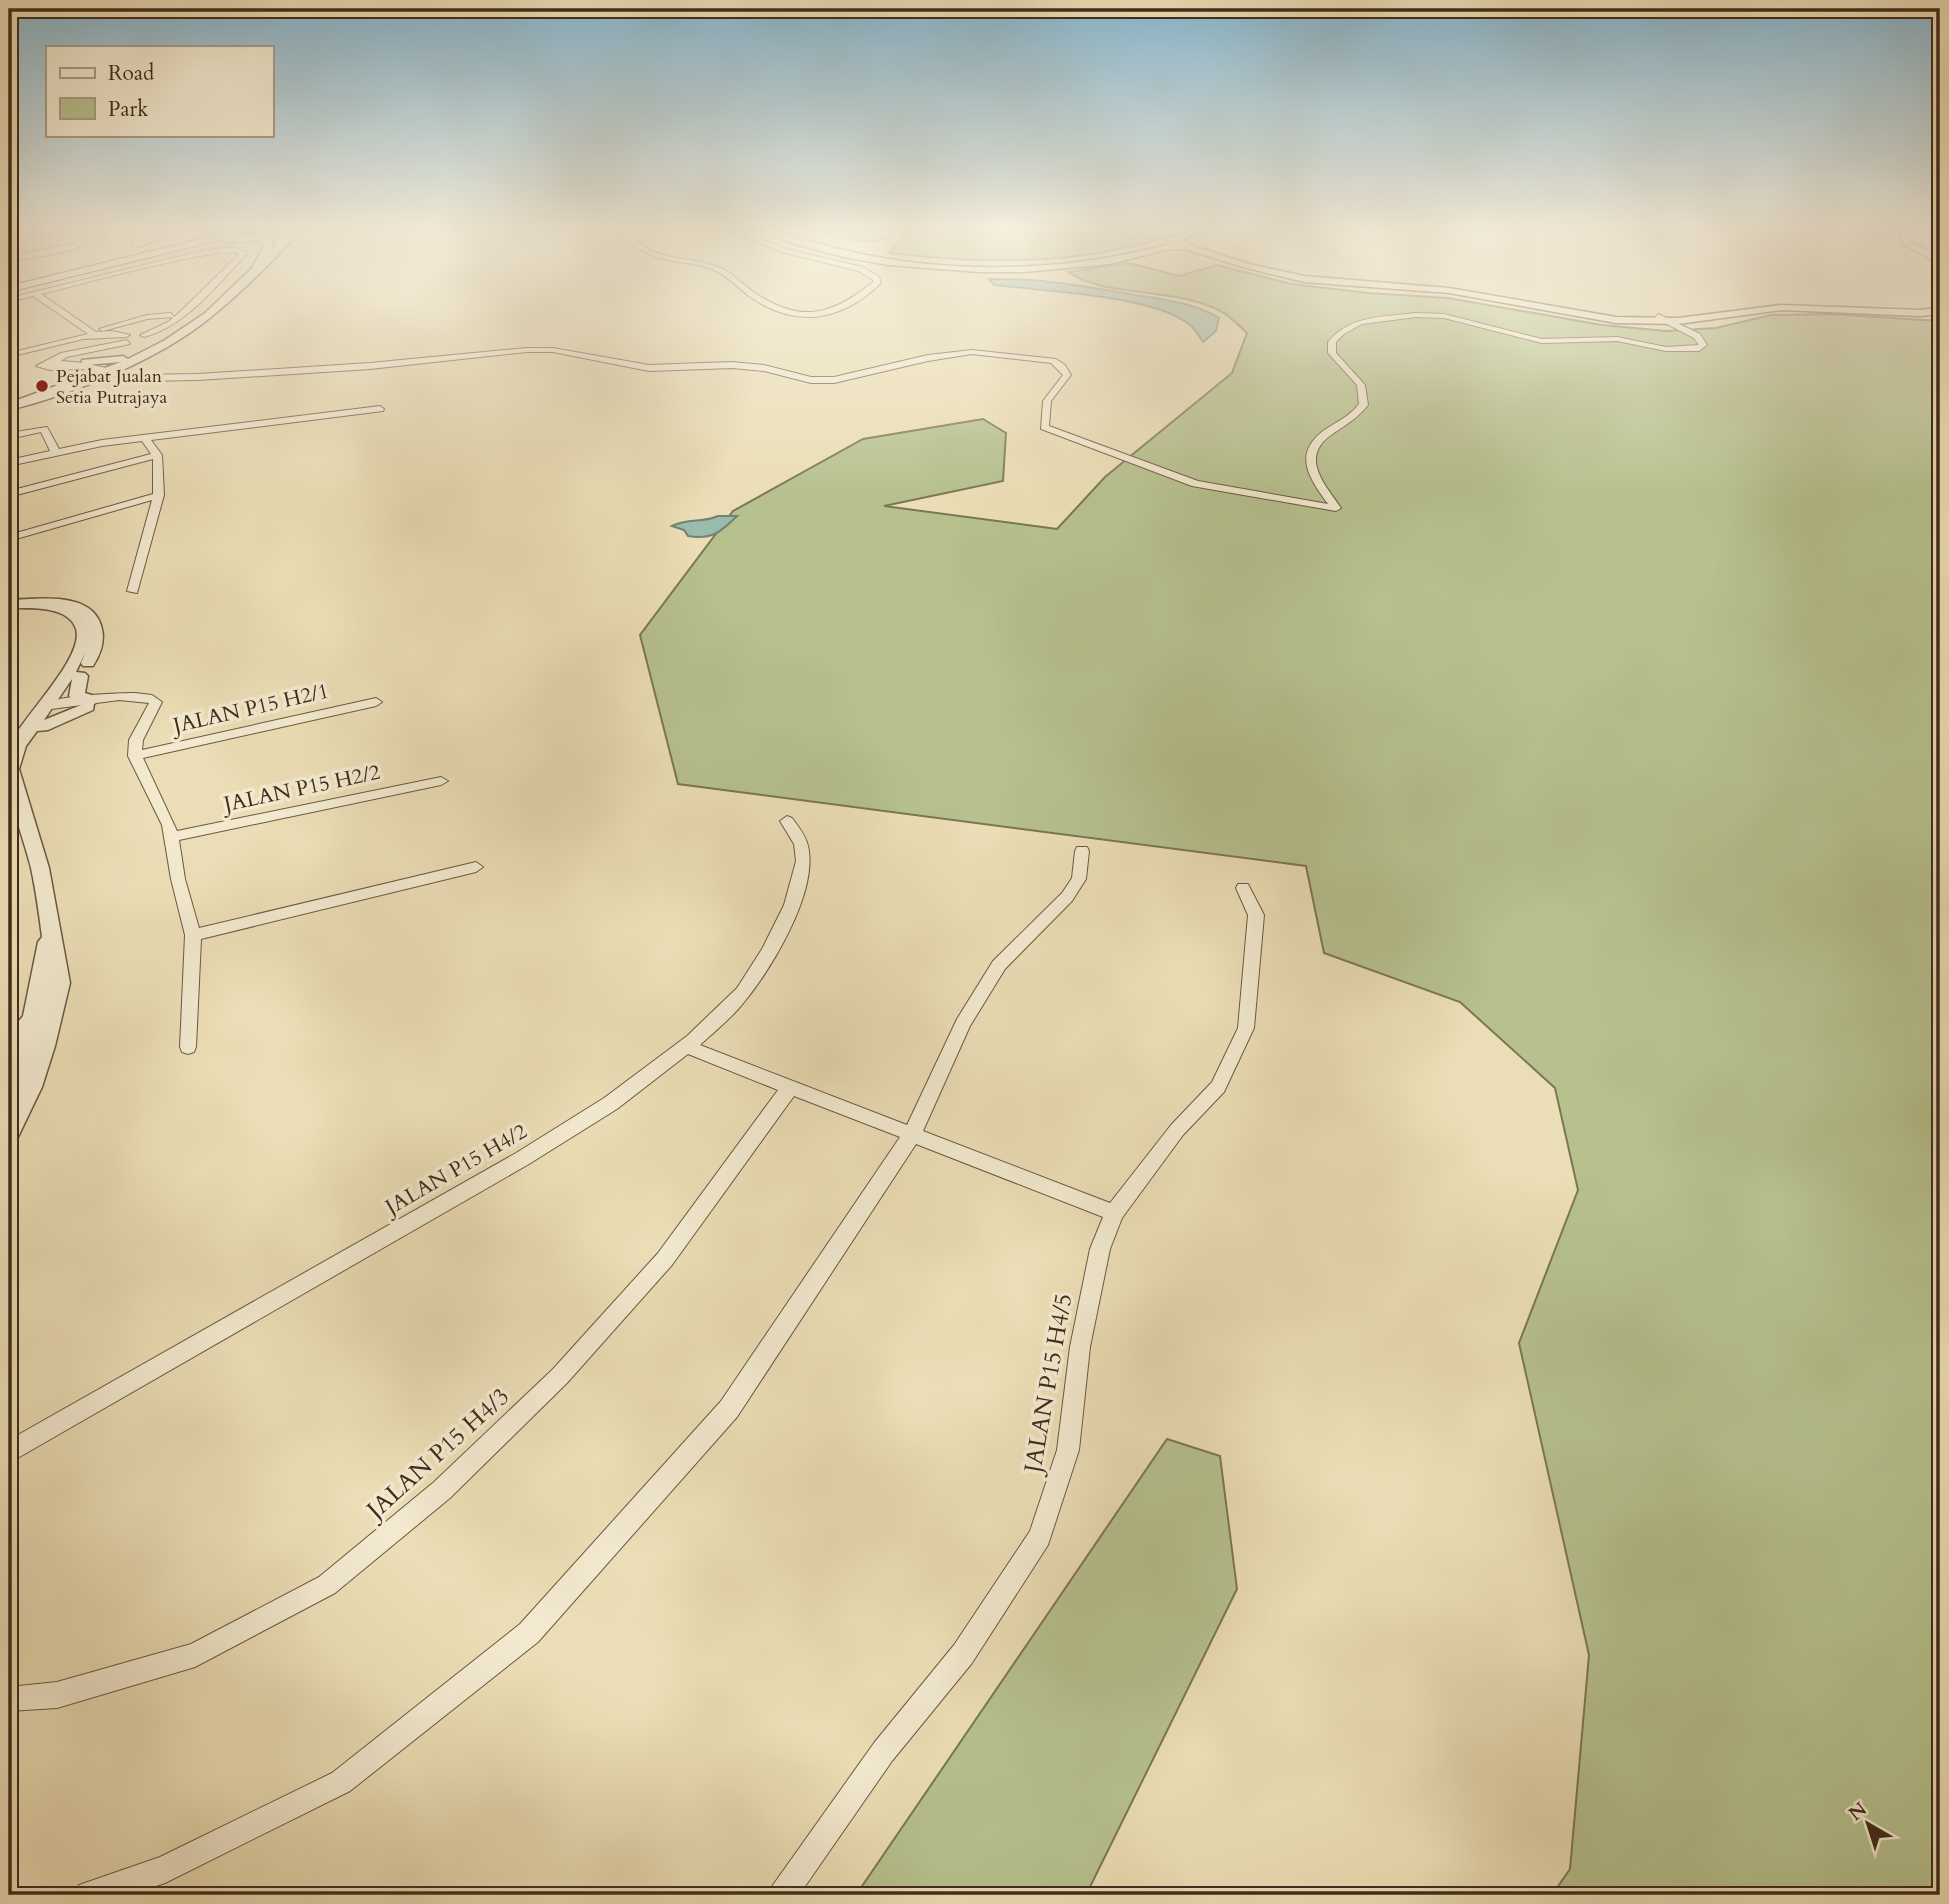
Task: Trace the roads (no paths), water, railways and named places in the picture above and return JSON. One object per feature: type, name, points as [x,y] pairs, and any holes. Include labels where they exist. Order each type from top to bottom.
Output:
[{"type":"street","points":[[69,317],[93,333],[131,336],[165,317]]},
{"type":"street","points":[[9,355],[148,317]]},
{"type":"street","points":[[176,317],[163,328],[64,355],[54,362],[130,367],[151,378],[315,370],[527,350],[553,350],[649,368],[733,365],[764,368],[811,380],[856,377],[950,354],[972,352],[1037,358],[1053,361],[1062,367],[1067,375],[1047,401],[1045,427],[1196,484],[1336,508],[1318,487],[1309,462],[1310,451],[1316,441],[1356,415],[1364,403],[1363,389],[1332,353],[1332,342],[1349,327],[1379,319],[1426,317]]},
{"type":"street","points":[[9,407],[130,367],[205,317]]},
{"type":"street","points":[[1447,317],[1542,341],[1617,339],[1682,350],[1699,349],[1703,345],[1697,336],[1663,319]]},
{"type":"street","points":[[1634,317],[1663,319],[1684,317]]},
{"type":"street","points":[[1663,319],[1677,317]]},
{"type":"street","points":[[80,363],[110,371]]},
{"type":"street","points":[[74,385],[82,370],[80,363]]},
{"type":"street","points":[[74,385],[110,371],[130,367]]},
{"type":"street","points":[[9,463],[55,451],[380,409]]},
{"type":"street","points":[[9,436],[44,429],[55,451]]},
{"type":"street","points":[[133,591],[159,495],[157,455],[145,438]]},
{"type":"street","points":[[9,494],[157,455]]},
{"type":"street","points":[[9,538],[159,495]]},
{"type":"street","points":[[9,604],[74,606],[94,624],[97,639],[80,676],[77,696],[91,704]]},
{"type":"street","points":[[9,1132],[18,1119],[24,1052],[61,983],[40,868],[29,825],[16,791],[31,743],[83,642],[83,628],[75,616],[53,606]]},
{"type":"street","points":[[47,712],[80,676]]},
{"type":"street","name":"JALAN P15 H2/1","points":[[135,756],[376,702]]},
{"type":"street","points":[[47,712],[69,713],[91,704]]},
{"type":"street","points":[[47,712],[91,704],[139,705],[147,715],[136,740],[135,756],[172,837],[178,879],[193,935],[188,1047]]},
{"type":"street","name":"JALAN P15 H2/2","points":[[172,837],[441,781]]},
{"type":"street","name":"JALAN P15 H4/2","points":[[9,1452],[500,1171],[614,1100],[685,1046],[732,1004],[763,962],[787,918],[801,872],[801,845],[787,821]]},
{"type":"street","points":[[89,1895],[165,1869],[341,1782],[529,1633],[729,1409],[912,1134],[963,1024],[999,965],[1067,897],[1079,879],[1082,851]]},
{"type":"street","points":[[193,935],[476,867]]},
{"type":"street","name":"JALAN P15 H4/5","points":[[783,1895],[883,1752],[963,1654],[1040,1537],[1068,1450],[1080,1347],[1100,1249],[1114,1213],[1177,1130],[1218,1087],[1246,1028],[1256,915],[1242,888]]},
{"type":"street","points":[[9,1091],[33,1020],[50,931]]},
{"type":"street","points":[[685,1046],[1114,1213]]},
{"type":"street","name":"JALAN P15 H4/3","points":[[9,1699],[57,1695],[195,1655],[327,1585],[442,1490],[560,1376],[666,1259],[790,1087]]},
{"type":"place","name":"Pejabat Jualan Setia Putrajaya","points":[[42,386]]}]
